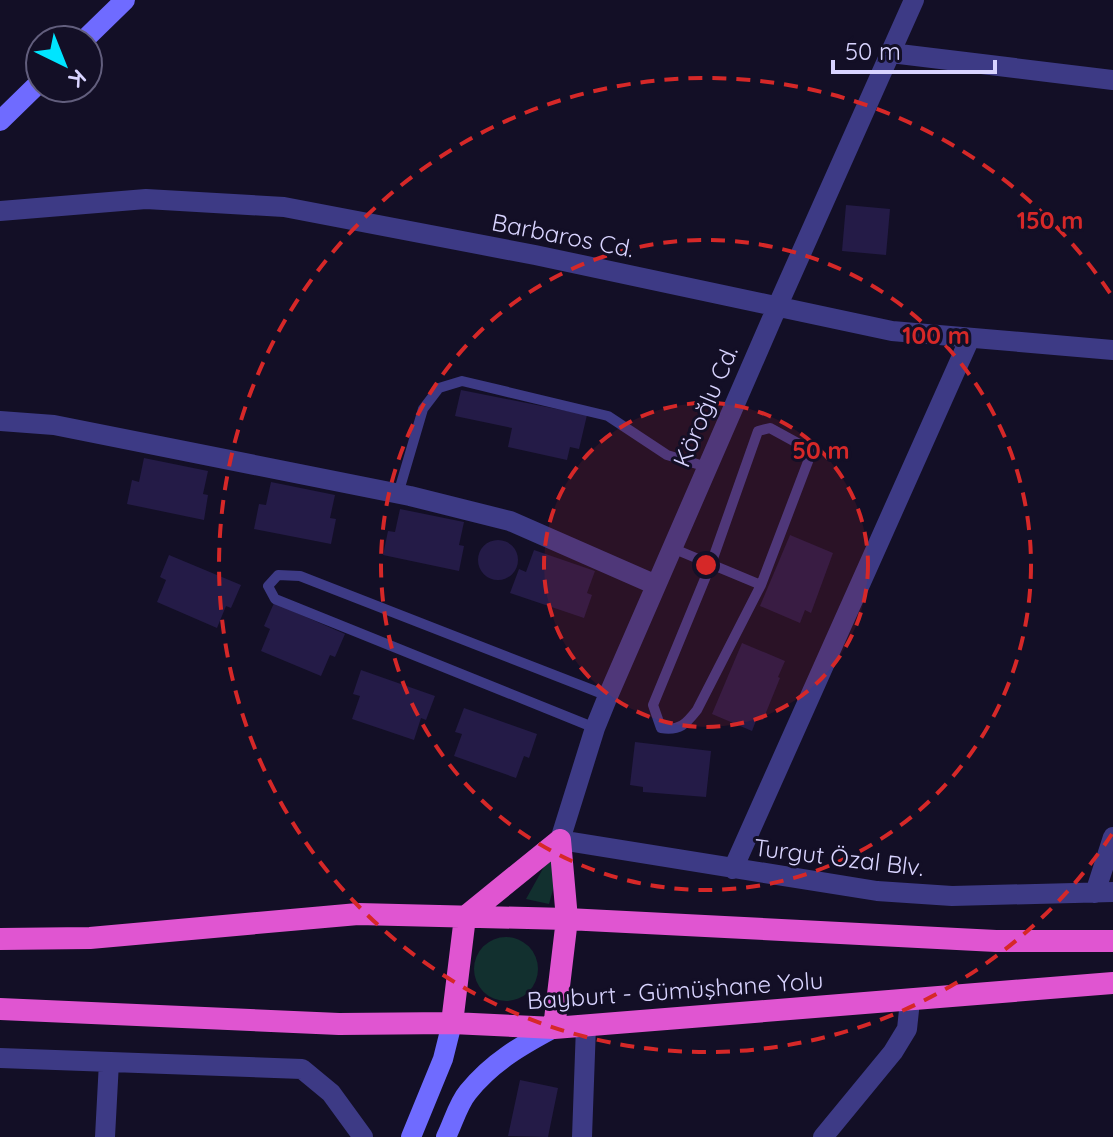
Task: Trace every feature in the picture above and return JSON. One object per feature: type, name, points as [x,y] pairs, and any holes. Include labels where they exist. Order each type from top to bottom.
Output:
[{"type":"highway","points":[[452,1023],[465,917],[560,840]]},
{"type":"highway","points":[[554,1028],[567,919],[560,840]]},
{"type":"highway","name":"Bayburt - Gümüşhane Yolu","points":[[0,939],[90,938],[358,914],[567,919],[980,940],[1113,941]]},
{"type":"highway","name":"Bayburt - Gümüşhane Yolu","points":[[0,1009],[339,1024],[452,1023],[554,1028],[1113,983]]},
{"type":"main road","points":[[100,24],[125,0]]},
{"type":"main road","points":[[0,121],[24,98]]},
{"type":"main road","points":[[411,1137],[443,1059],[452,1023]]},
{"type":"main road","points":[[446,1137],[466,1094],[489,1070],[511,1051],[554,1028]]},
{"type":"street","name":"Köroğlu Cd.","points":[[560,840],[608,696],[914,0]]},
{"type":"street","points":[[891,53],[1113,80]]},
{"type":"street","name":"Barbaros Cd.","points":[[0,211],[146,199],[284,207],[550,258],[892,331],[1113,350]]},
{"type":"street","points":[[733,869],[970,338]]},
{"type":"street","points":[[0,421],[54,425],[398,494],[510,521],[656,585]]},
{"type":"street","points":[[1104,892],[1113,837]]},
{"type":"street","name":"Turgut Özal Blv.","points":[[560,840],[877,891],[952,896],[1104,892]]},
{"type":"street","points":[[823,1137],[893,1052],[907,1029],[910,1001]]},
{"type":"street","points":[[582,1137],[586,1026]]},
{"type":"street","points":[[0,1058],[302,1069],[331,1093],[363,1137]]},
{"type":"street","points":[[105,1137],[109,1062]]},
{"type":"lane","points":[[398,494],[423,409],[439,388],[462,381],[608,416],[667,455],[707,467]]},
{"type":"lane","points":[[770,428],[812,451],[761,585],[697,710],[684,727],[672,730],[661,728],[653,705],[711,564],[758,431],[770,428]]},
{"type":"lane","points":[[672,548],[761,585]]},
{"type":"lane","points":[[595,728],[275,599],[268,586],[278,575],[300,576],[608,696]]},
{"type":"green space","points":[[550,856],[561,861],[549,904],[526,899]]},
{"type":"green space","points":[[506,937],[518,939],[529,946],[536,957],[536,981],[529,992],[518,999],[506,1001],[494,999],[483,992],[476,981],[474,969],[476,957],[483,946],[494,939]]},
{"type":"building","points":[[846,205],[890,209],[886,255],[842,251]]},
{"type":"building","points":[[461,390],[587,415],[579,449],[570,447],[567,460],[508,447],[512,428],[455,416]]},
{"type":"building","points":[[144,458],[208,471],[203,494],[208,495],[204,520],[127,504],[132,480],[139,482]]},
{"type":"building","points":[[271,482],[335,495],[330,518],[336,519],[331,544],[254,529],[259,504],[266,505]]},
{"type":"building","points":[[400,509],[464,522],[459,545],[464,546],[459,571],[383,555],[388,531],[395,532]]},
{"type":"building","points":[[790,535],[833,553],[811,613],[805,610],[800,623],[760,606]]},
{"type":"building","points":[[498,540],[512,546],[518,560],[512,574],[498,580],[484,574],[478,560],[484,546]]},
{"type":"building","points":[[534,550],[595,571],[587,593],[592,595],[584,618],[510,593],[519,569],[526,572]]},
{"type":"building","points":[[169,555],[241,585],[231,608],[226,606],[217,628],[157,602],[166,580],[160,577]]},
{"type":"building","points":[[274,603],[345,634],[335,657],[330,655],[321,676],[261,651],[270,629],[264,626]]},
{"type":"building","points":[[742,643],[785,661],[763,720],[757,718],[752,731],[712,714]]},
{"type":"building","points":[[361,670],[435,696],[426,720],[421,718],[414,740],[352,719],[360,696],[353,694]]},
{"type":"building","points":[[464,708],[537,734],[529,758],[524,756],[516,778],[454,756],[462,734],[455,732]]},
{"type":"building","points":[[635,742],[711,751],[706,797],[643,792],[643,787],[630,785]]},
{"type":"building","points":[[520,1080],[558,1088],[548,1137],[508,1136]]}]
